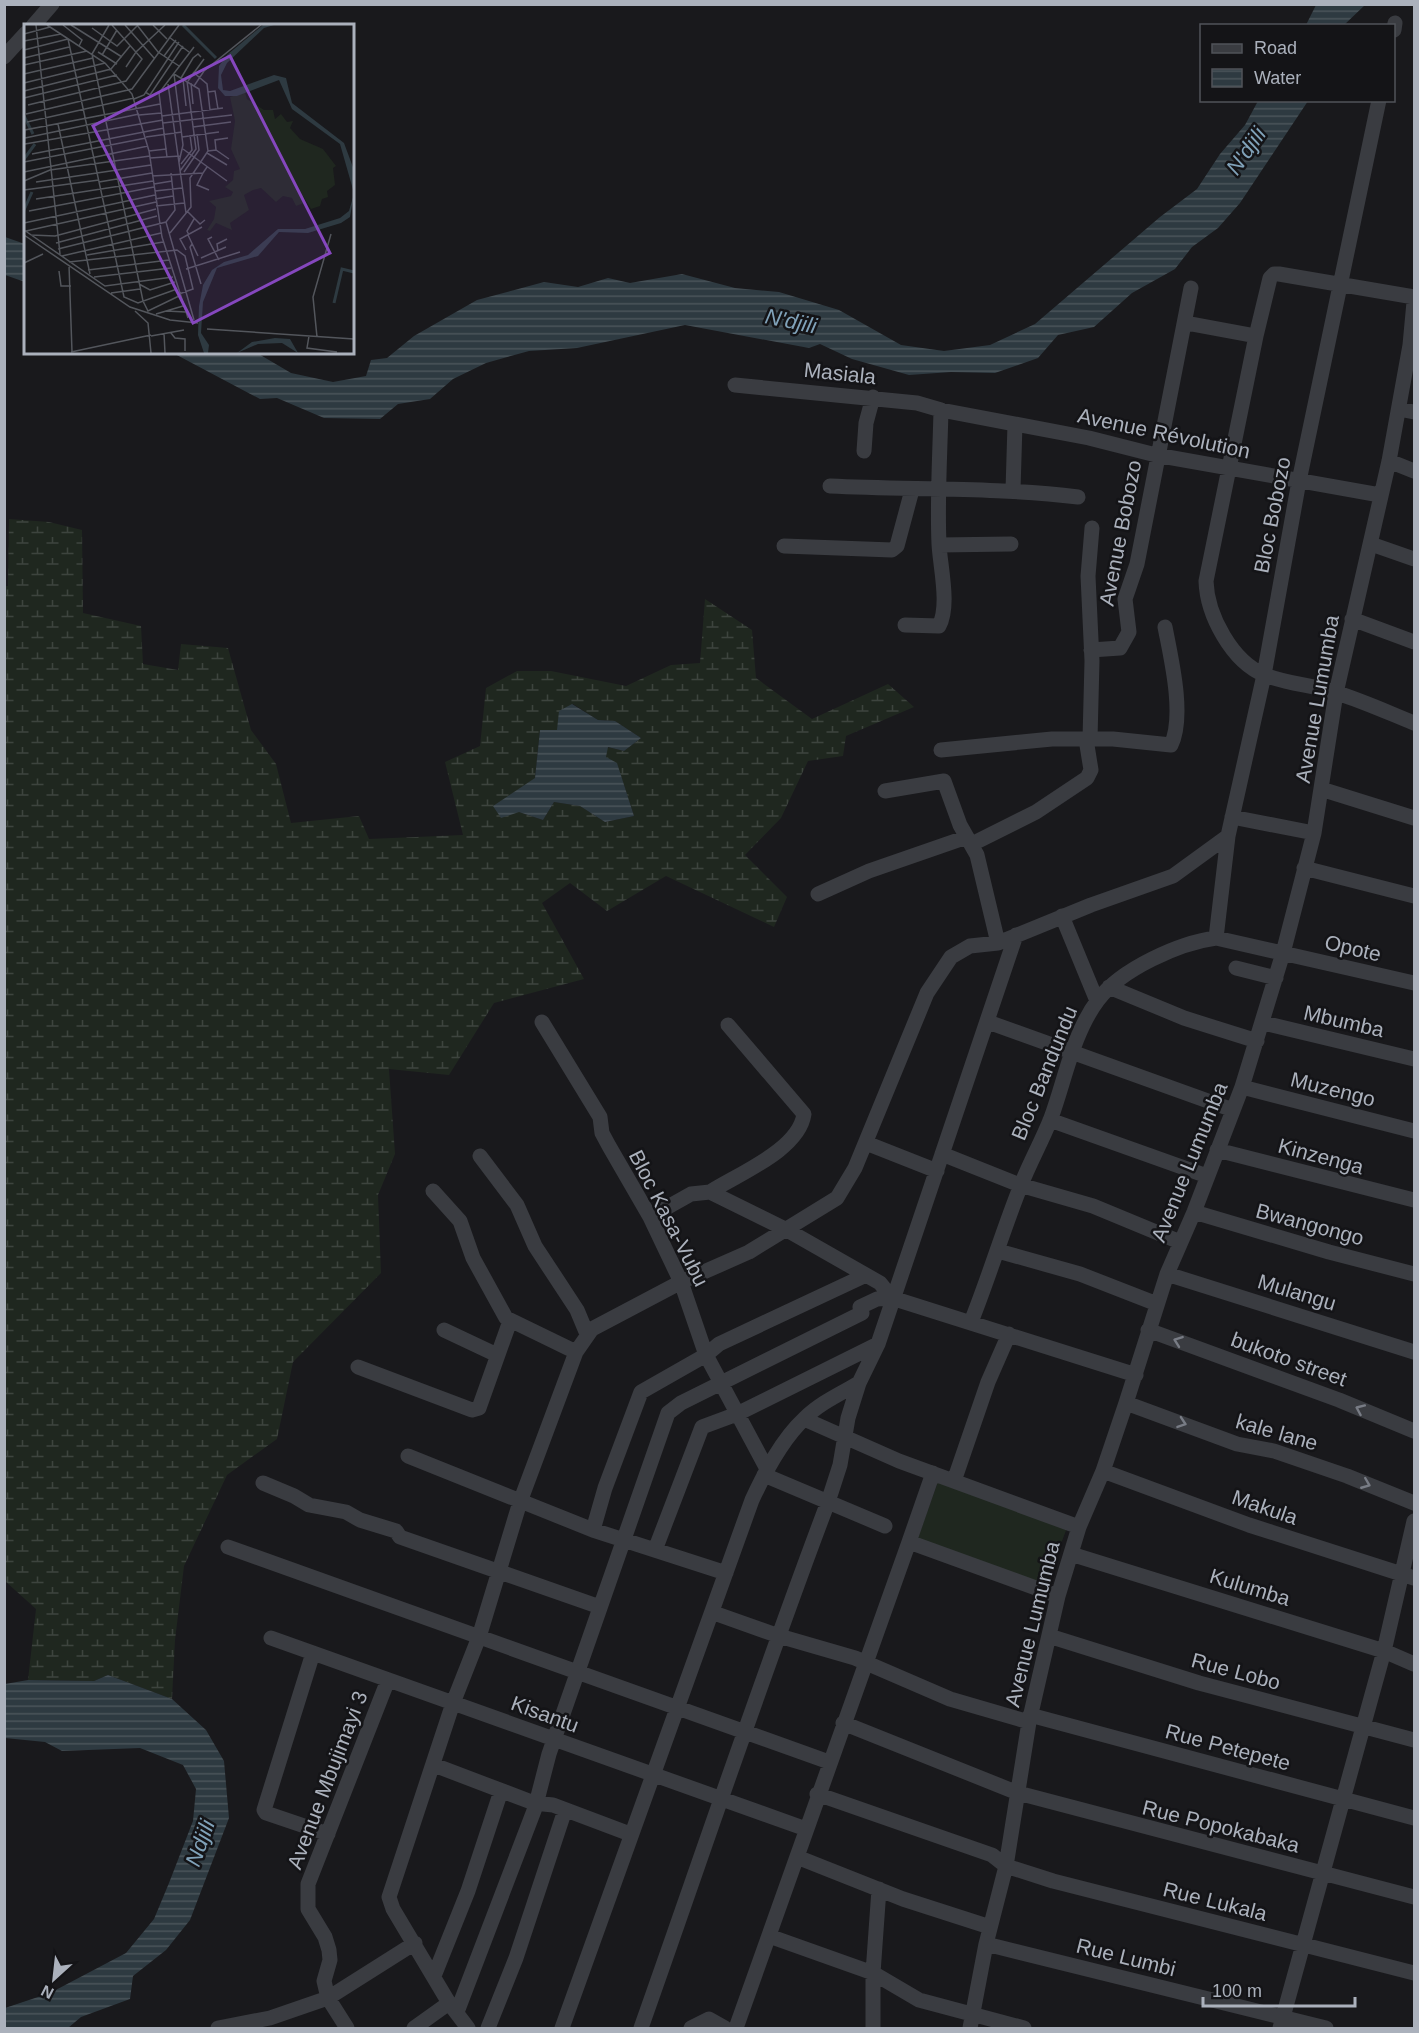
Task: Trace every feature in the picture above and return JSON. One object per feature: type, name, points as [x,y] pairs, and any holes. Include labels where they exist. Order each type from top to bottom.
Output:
[{"type":"street","points":[[35,24],[51,4]]},
{"type":"street","points":[[4,57],[24,35]]},
{"type":"street","name":"Bloc Bobozo","points":[[1216,938],[1228,836],[1264,675],[1299,481],[1379,102]]},
{"type":"street","points":[[1414,297],[1274,274],[1256,336],[1206,581],[1206,591],[1222,633],[1248,665],[1264,675],[1336,693],[1414,723]]},
{"type":"street","name":"Avenue Bobozo","points":[[1091,650],[1120,648],[1127,640],[1129,627],[1126,619],[1125,599],[1137,564],[1156,455],[1186,322],[1191,288]]},
{"type":"street","name":"Avenue Lumumba","points":[[971,2022],[986,1944],[1006,1866],[1029,1719],[1058,1596],[1079,1527],[1103,1471],[1136,1375],[1167,1274],[1194,1212],[1242,1087],[1276,978],[1314,833],[1336,693],[1352,619],[1371,544],[1380,495],[1407,410],[1414,302]]},
{"type":"street","points":[[1186,322],[1256,336]]},
{"type":"street","name":"Masiala","points":[[735,385],[873,397],[916,403],[941,410]]},
{"type":"street","points":[[864,451],[866,423],[873,397]]},
{"type":"street","points":[[905,625],[939,626],[942,620],[943,593],[939,545],[941,410]]},
{"type":"street","name":"Avenue Révolution","points":[[941,410],[1089,438],[1156,455],[1380,495]]},
{"type":"street","points":[[1013,490],[1015,424]]},
{"type":"street","points":[[1389,461],[1414,471]]},
{"type":"street","points":[[830,486],[912,490],[939,488],[1013,490],[1078,497]]},
{"type":"street","points":[[784,546],[892,550],[897,546],[912,490]]},
{"type":"street","points":[[818,894],[869,871],[969,840],[1036,812],[1087,778],[1090,770],[1088,739],[1091,650],[1088,576],[1092,528]]},
{"type":"street","points":[[939,545],[1011,544]]},
{"type":"street","points":[[1371,544],[1414,559]]},
{"type":"street","points":[[1352,619],[1414,642]]},
{"type":"street","points":[[941,750],[1052,739],[1088,739],[1171,745],[1176,715],[1175,686],[1165,627]]},
{"type":"street","points":[[885,791],[944,781],[983,874],[998,943]]},
{"type":"street","points":[[1321,789],[1414,818]]},
{"type":"street","points":[[1232,817],[1314,833]]},
{"type":"street","points":[[468,2028],[453,2008],[393,1909],[389,1897],[453,1703],[479,1637],[520,1502],[576,1352],[587,1334],[592,1329],[681,1282],[749,1252],[837,1198],[866,1143],[927,993],[951,957],[970,946],[998,943],[1062,916],[1173,876],[1228,836]]},
{"type":"street","points":[[1304,868],[1414,896]]},
{"type":"street","points":[[1062,916],[1097,1001]]},
{"type":"street","points":[[641,2028],[722,1800],[743,1732],[828,1502],[840,1466],[845,1436],[859,1383],[878,1344],[1016,935]]},
{"type":"street","name":"Bloc Bandundu","points":[[971,1322],[1020,1185],[1050,1120],[1073,1053],[1097,1001],[1109,987],[1171,949],[1193,941],[1216,938],[1283,953]]},
{"type":"street","name":"Opote","points":[[1283,953],[1414,983]]},
{"type":"street","points":[[1236,968],[1276,978]]},
{"type":"street","points":[[1109,987],[1184,1018],[1257,1041]]},
{"type":"street","name":"Bloc Kasa-Vubu","points":[[542,1022],[600,1117],[602,1133],[650,1217],[681,1282],[706,1355],[765,1472]]},
{"type":"street","points":[[988,1022],[1233,1110]]},
{"type":"street","name":"Mbumba","points":[[1263,1023],[1414,1059]]},
{"type":"street","points":[[650,1217],[691,1194],[711,1192],[770,1158],[803,1123],[804,1114],[728,1025]]},
{"type":"street","name":"Muzengo","points":[[1242,1087],[1414,1131]]},
{"type":"street","points":[[1050,1120],[1207,1176]]},
{"type":"street","points":[[866,1143],[937,1171]]},
{"type":"street","name":"Kinzenga","points":[[1217,1150],[1414,1200]]},
{"type":"street","points":[[942,1154],[1020,1185],[1093,1206],[1180,1242]]},
{"type":"street","points":[[480,1156],[522,1214],[535,1246],[576,1310],[587,1334]]},
{"type":"street","points":[[433,1191],[460,1221],[473,1258],[499,1308],[510,1321],[576,1352]]},
{"type":"street","points":[[711,1192],[787,1230],[864,1276],[880,1283],[892,1298]]},
{"type":"street","name":"Bwangongo","points":[[1194,1212],[1272,1236],[1414,1274]]},
{"type":"street","points":[[998,1251],[1090,1278],[1157,1304]]},
{"type":"street","name":"Mulangu","points":[[1167,1274],[1414,1352]]},
{"type":"street","points":[[593,1530],[605,1488],[641,1392],[706,1355],[719,1344],[864,1276]]},
{"type":"street","points":[[414,2028],[453,2008],[523,1840],[600,1607],[668,1413],[681,1403],[862,1313],[860,1307],[877,1299],[892,1298],[1136,1375]]},
{"type":"street","points":[[358,1367],[471,1410],[478,1408],[510,1321]]},
{"type":"street","points":[[444,1330],[497,1355]]},
{"type":"street","name":"bukoto street","points":[[1148,1330],[1339,1400],[1414,1431]]},
{"type":"street","points":[[954,1481],[988,1382],[1009,1334]]},
{"type":"street","points":[[655,1550],[698,1431],[706,1425],[736,1414],[878,1344]]},
{"type":"street","points":[[562,2028],[676,1708],[714,1613],[726,1573],[765,1472],[804,1419],[827,1401],[859,1383]]},
{"type":"street","name":"kale lane","points":[[1126,1403],[1236,1444],[1274,1451],[1347,1476],[1414,1503]]},
{"type":"street","points":[[804,1419],[899,1461],[1079,1527]]},
{"type":"street","points":[[408,1456],[593,1530],[726,1573]]},
{"type":"street","name":"Makula","points":[[1103,1471],[1249,1524],[1408,1576]]},
{"type":"street","points":[[765,1472],[885,1526]]},
{"type":"street","points":[[691,2028],[709,2019],[733,2028],[769,1936],[817,1794],[933,1473]]},
{"type":"street","points":[[263,1484],[294,1496],[309,1505],[346,1512],[360,1520],[396,1531],[400,1537],[600,1607]]},
{"type":"street","points":[[1282,2023],[1341,1800],[1408,1576],[1414,1521]]},
{"type":"street","points":[[909,1542],[1058,1596]]},
{"type":"street","points":[[228,1547],[830,1762]]},
{"type":"street","name":"Kulumba","points":[[1071,1554],[1384,1651],[1414,1664]]},
{"type":"street","name":"Rue Petepete","points":[[714,1613],[864,1662],[950,1698],[1414,1818]]},
{"type":"street","name":"Rue Lobo","points":[[1049,1636],[1199,1683],[1414,1740]]},
{"type":"street","name":"Kisantu","points":[[271,1638],[806,1830]]},
{"type":"street","points":[[313,1653],[264,1810],[266,1813],[328,1834]]},
{"type":"street","name":"Avenue Mbujimayi 3","points":[[328,1998],[324,1981],[330,1960],[329,1950],[307,1903],[311,1876],[388,1680]]},
{"type":"street","name":"Rue Popokabaka","points":[[843,1723],[1018,1793],[1414,1897]]},
{"type":"street","points":[[434,1766],[534,1803],[553,1805],[630,1834]]},
{"type":"street","points":[[434,1976],[468,1891],[501,1791]]},
{"type":"street","name":"Rue Lukala","points":[[817,1794],[992,1855],[1006,1866],[1053,1881],[1414,1973]]},
{"type":"street","points":[[488,2028],[516,1958],[565,1810]]},
{"type":"street","points":[[797,1857],[879,1889],[990,1927]]},
{"type":"street","points":[[873,2028],[873,1973],[879,1889]]},
{"type":"street","points":[[769,1936],[873,1973],[919,2000],[971,2022],[1024,2028]]},
{"type":"street","points":[[218,2028],[237,2027],[270,2018],[328,1998],[415,1943]]},
{"type":"street","name":"Rue Lumbi","points":[[986,1944],[1282,2023],[1326,2028]]},
{"type":"street","points":[[328,1998],[347,2028]]},
{"type":"green space","points":[[9,519],[49,522],[82,530],[83,613],[141,626],[143,664],[178,670],[181,644],[228,648],[251,730],[276,764],[291,823],[359,816],[369,839],[463,835],[445,762],[480,746],[486,688],[517,671],[551,671],[626,686],[671,665],[700,663],[705,599],[752,630],[756,678],[812,719],[888,684],[914,707],[846,736],[843,756],[808,761],[781,818],[745,855],[787,897],[774,927],[666,876],[607,911],[570,883],[542,903],[584,979],[494,1003],[449,1075],[389,1069],[395,1154],[378,1195],[381,1273],[293,1362],[277,1439],[227,1475],[184,1566],[175,1640],[172,1699],[108,1675],[94,1681],[28,1680],[36,1609],[5,1581],[4,586],[8,586]],"holes":[[[573,704],[598,720],[615,721],[641,738],[624,751],[607,747],[606,758],[617,764],[634,816],[605,822],[580,806],[554,802],[543,820],[519,812],[535,778],[540,730],[557,730]]]},
{"type":"green space","points":[[939,1479],[1067,1528],[1044,1588],[917,1540]]},
{"type":"water","points":[[1316,4],[1365,5],[1345,24],[1306,24]]},
{"type":"water","name":"N'djili","points":[[1257,102],[1307,102],[1240,203],[1218,228],[1192,247],[1175,269],[1132,293],[1094,327],[1058,335],[1038,358],[995,373],[951,372],[909,375],[852,359],[820,344],[809,348],[685,325],[577,348],[529,351],[486,363],[453,379],[430,399],[398,404],[380,419],[324,418],[277,398],[260,399],[175,354],[259,354],[291,373],[333,382],[366,376],[371,360],[387,358],[414,336],[477,300],[544,282],[578,287],[608,278],[630,283],[682,274],[735,288],[779,292],[839,310],[901,345],[944,351],[990,345],[1035,324],[1160,217],[1197,189],[1220,154],[1245,125]]},
{"type":"water","points":[[5,237],[24,244],[24,282],[5,275]]},
{"type":"water","points":[[572,704],[598,720],[615,721],[641,738],[624,751],[608,747],[606,757],[617,763],[634,816],[605,822],[580,806],[554,802],[543,820],[519,812],[501,818],[493,806],[535,778],[540,730],[557,730],[559,711]]},
{"type":"water","name":"Ndjili","points":[[108,1675],[172,1699],[206,1730],[224,1761],[229,1818],[190,1920],[166,1950],[133,1976],[130,1999],[81,2017],[68,2028],[5,2028],[5,2008],[50,1993],[126,1953],[154,1919],[193,1821],[196,1789],[183,1765],[140,1748],[62,1751],[45,1742],[5,1738],[5,1684],[28,1680],[94,1681]]}]
